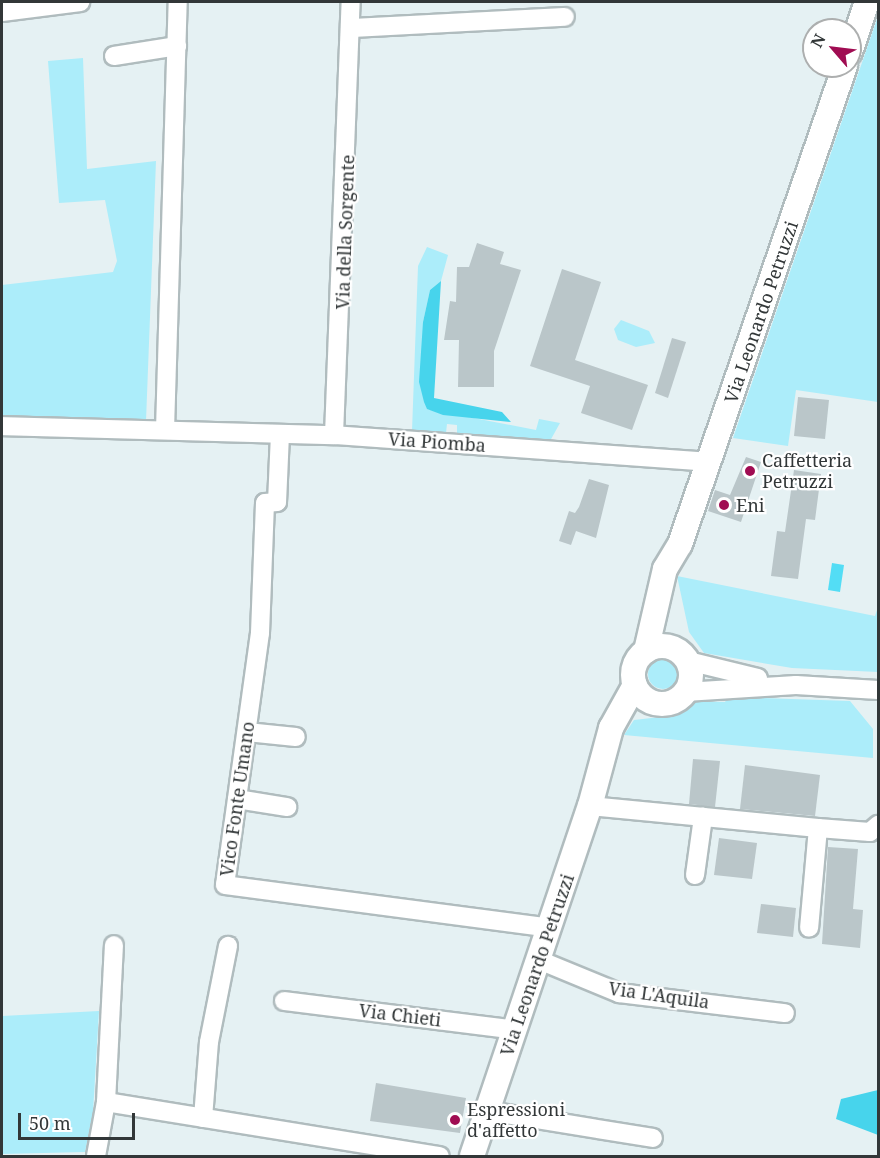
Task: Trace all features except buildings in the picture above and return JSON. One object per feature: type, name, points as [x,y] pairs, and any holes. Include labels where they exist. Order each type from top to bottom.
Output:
[{"type":"main road","points":[[862,18],[867,2]]},
{"type":"main road","name":"Via Leonardo Petruzzi","points":[[682,656],[671,617],[675,558],[841,78]]},
{"type":"main road","name":"Via Leonardo Petruzzi","points":[[646,651],[665,569],[675,558]]},
{"type":"main road","points":[[661,646],[682,656],[691,677],[685,692],[674,701],[652,702],[635,685],[635,666],[646,651],[661,646]]},
{"type":"main road","name":"Via Leonardo Petruzzi","points":[[472,1156],[590,806],[611,728],[635,685]]},
{"type":"main road","name":"Via Leonardo Petruzzi","points":[[599,774],[627,720],[652,702]]},
{"type":"street","points":[[2,12],[80,2]]},
{"type":"street","points":[[165,430],[178,2]]},
{"type":"street","name":"Via della Sorgente","points":[[334,435],[352,28],[351,2]]},
{"type":"street","points":[[352,28],[565,17]]},
{"type":"street","points":[[114,56],[177,46]]},
{"type":"street","name":"Via Piomba","points":[[2,426],[334,435],[709,462]]},
{"type":"street","name":"Vico Fonte Umano","points":[[280,434],[277,502],[265,502],[260,633],[225,885],[550,928]]},
{"type":"street","points":[[682,656],[712,670],[796,685],[879,690]]},
{"type":"street","points":[[685,692],[796,685]]},
{"type":"street","points":[[247,732],[296,737]]},
{"type":"street","points":[[237,799],[287,807]]},
{"type":"street","points":[[590,806],[870,832],[879,825]]},
{"type":"street","points":[[695,875],[703,817]]},
{"type":"street","points":[[809,928],[818,828]]},
{"type":"street","points":[[96,1156],[106,1102],[114,945]]},
{"type":"street","points":[[203,1118],[209,1042],[228,946]]},
{"type":"street","name":"Via L'Aquila","points":[[539,960],[619,993],[785,1013]]},
{"type":"street","name":"Via Chieti","points":[[284,1001],[516,1030]]},
{"type":"street","points":[[106,1102],[440,1156]]},
{"type":"street","points":[[488,1111],[653,1138]]},
{"type":"shaded area","points":[[878,16],[878,402],[796,390],[788,446],[733,438],[857,78],[862,78],[862,63]]},
{"type":"shaded area","points":[[83,58],[87,169],[156,161],[146,421],[2,418],[2,285],[113,272],[117,261],[105,200],[59,203],[48,61]]},
{"type":"shaded area","points":[[427,247],[448,255],[441,281],[430,290],[423,322],[427,409],[536,430],[539,419],[560,423],[550,441],[457,434],[457,425],[447,424],[446,433],[412,431],[418,266]]},
{"type":"shaded area","points":[[441,281],[434,398],[502,412],[511,422],[443,415],[427,409],[419,382],[423,322],[430,290]]},
{"type":"shaded area","points":[[621,320],[649,331],[655,343],[636,347],[618,340],[614,329]]},
{"type":"shaded area","points":[[832,563],[844,565],[840,592],[828,590]]},
{"type":"shaded area","points":[[677,576],[875,616],[878,607],[878,672],[792,668],[704,653],[689,632]]},
{"type":"shaded area","points":[[663,659],[674,663],[678,674],[674,685],[663,689],[652,685],[648,674],[652,663]]},
{"type":"shaded area","points":[[728,697],[850,701],[873,729],[873,758],[624,735],[634,720],[669,716],[693,701],[725,702]]},
{"type":"shaded area","points":[[99,1011],[93,1112],[85,1152],[2,1154],[2,1016]]},
{"type":"shaded area","points":[[878,1090],[878,1135],[836,1119],[841,1099]]},
{"type":"place","name":"Caffetteria Petruzzi","points":[[750,471]]},
{"type":"place","name":"Eni","points":[[724,505]]},
{"type":"place","name":"Espressioni d'affetto","points":[[455,1120]]}]
